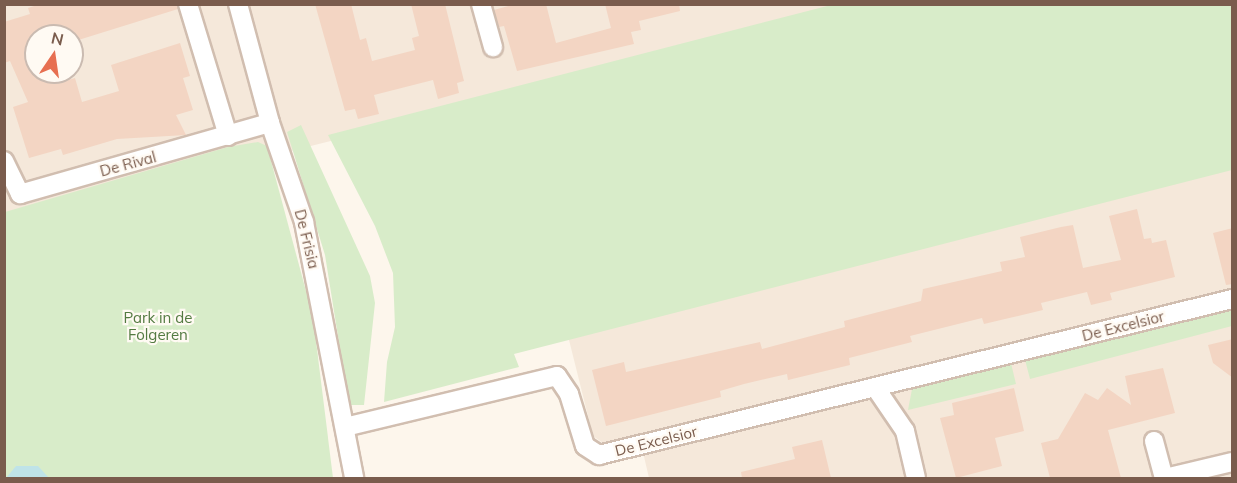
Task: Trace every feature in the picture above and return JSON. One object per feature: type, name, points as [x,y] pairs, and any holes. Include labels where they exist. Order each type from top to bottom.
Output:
[{"type":"street","points":[[188,4],[228,136]]},
{"type":"street","name":"De Frisia","points":[[238,4],[270,123],[304,222],[354,478]]},
{"type":"street","points":[[481,4],[493,47]]},
{"type":"street","name":"De Rival","points":[[4,161],[20,194],[270,123]]},
{"type":"street","name":"De Excelsior","points":[[345,428],[557,376],[569,394],[585,446],[599,455],[1233,299]]},
{"type":"street","points":[[875,387],[904,431],[916,478]]},
{"type":"street","points":[[1154,441],[1164,478],[1233,462]]},
{"type":"shaded area","points":[[5,5],[872,5],[255,160],[5,231]]},
{"type":"shaded area","points":[[1232,147],[1232,478],[649,478],[639,435],[603,443],[593,436],[566,328]]},
{"type":"green space","points":[[835,4],[1232,5],[1232,170],[514,354],[519,367],[384,402],[387,362],[395,327],[393,273],[375,226],[328,135]]},
{"type":"green space","points":[[301,125],[370,276],[375,303],[364,405],[349,405],[325,255],[287,132]]},
{"type":"green space","name":"Park in de Folgeren","points":[[258,142],[267,146],[313,317],[333,478],[4,478],[5,212],[228,147]]},
{"type":"green space","points":[[1232,309],[1232,326],[1030,379],[1024,356],[1076,348]]},
{"type":"green space","points":[[1010,359],[1016,384],[908,410],[912,389]]},
{"type":"water","points":[[16,466],[38,466],[49,478],[6,478]]},
{"type":"building","points":[[40,4],[177,4],[178,9],[84,38],[84,24],[24,24],[24,84],[77,84],[82,102],[119,91],[111,65],[180,43],[190,76],[183,78],[193,110],[176,115],[186,135],[117,139],[63,155],[61,149],[29,158],[13,107],[28,102],[10,61],[4,63],[4,22],[30,14],[28,8]]},
{"type":"building","points":[[315,4],[351,4],[360,40],[366,38],[372,61],[415,50],[412,38],[419,36],[411,4],[445,4],[464,81],[457,83],[459,93],[438,99],[433,80],[374,95],[379,114],[358,119],[355,109],[345,111]]},
{"type":"building","points":[[515,4],[546,4],[556,43],[611,28],[605,4],[679,4],[680,11],[639,21],[641,30],[631,32],[634,44],[517,71],[504,26],[499,27],[494,10]]},
{"type":"building","points":[[1137,209],[1144,239],[1151,238],[1152,243],[1166,240],[1175,277],[1110,293],[1112,300],[1091,305],[1087,292],[1041,303],[1043,310],[984,324],[982,318],[910,336],[912,342],[849,358],[850,365],[788,380],[787,374],[744,384],[720,391],[721,397],[606,426],[592,370],[624,362],[626,372],[760,342],[762,349],[845,327],[844,321],[921,301],[923,289],[1002,271],[1000,262],[1025,257],[1020,237],[1061,227],[1073,225],[1083,268],[1121,260],[1109,216]]},
{"type":"building","points":[[1233,228],[1233,284],[1226,285],[1213,233]]},
{"type":"building","points":[[1233,339],[1233,378],[1213,363],[1208,345]]},
{"type":"building","points":[[1163,368],[1175,413],[1108,430],[1121,478],[1050,478],[1041,443],[1058,439],[1085,393],[1098,400],[1107,388],[1131,405],[1125,376]]},
{"type":"building","points":[[1014,388],[1024,431],[995,438],[1002,466],[956,478],[940,418],[954,415],[952,403]]},
{"type":"building","points":[[822,440],[831,478],[742,478],[741,472],[795,459],[792,447]]}]
